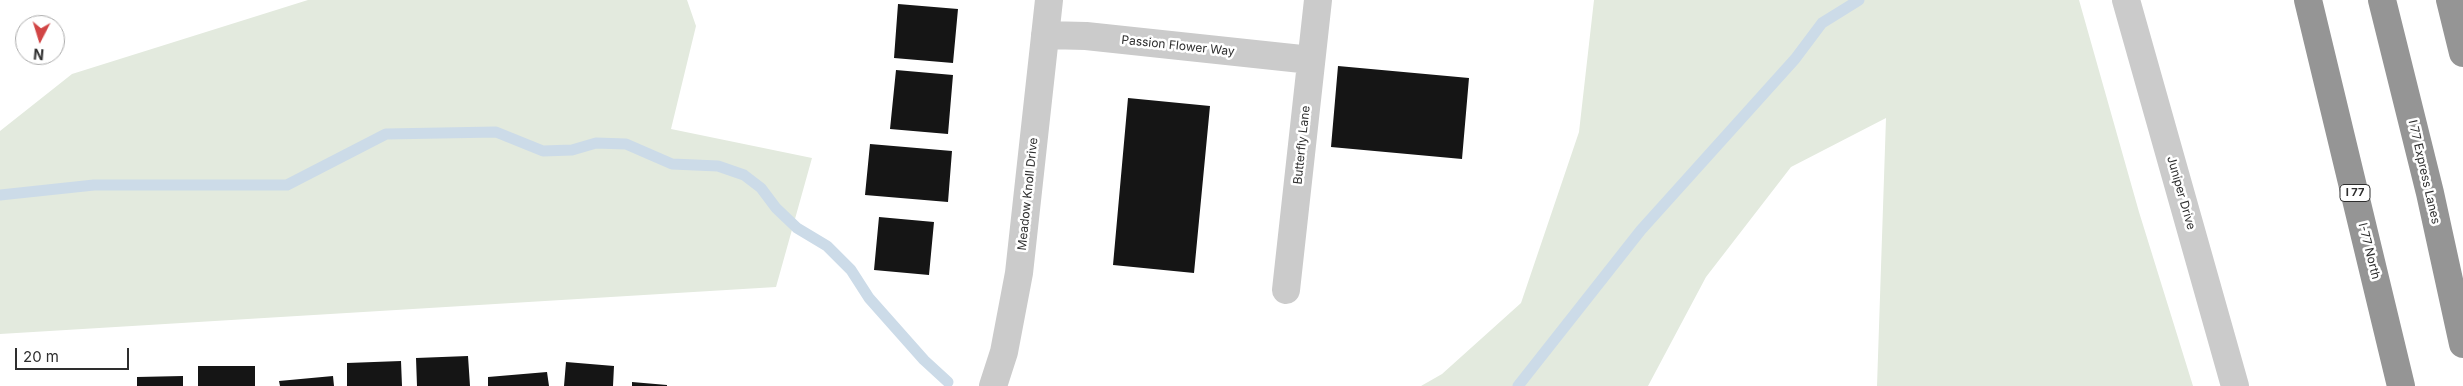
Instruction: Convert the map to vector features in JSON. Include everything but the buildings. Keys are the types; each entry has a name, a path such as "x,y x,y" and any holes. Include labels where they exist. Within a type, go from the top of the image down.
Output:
{"highway":[{"name":"I-77 North","path":"2308,0 2401,386"},
{"name":"I 77 Express Lanes","path":"2382,0 2430,193 2463,344"},
{"path":"2450,0 2463,52"}],"street":[{"name":"Meadow Knoll Drive","path":"994,386 1004,352 1019,273 1049,0"},
{"name":"Butterfly Lane","path":"1286,290 1318,0"},
{"name":"Juniper Drive","path":"2126,0 2235,386"},
{"name":"Passion Flower Way","path":"1045,35 1086,36 1311,60"}],"shaded area":[{"path":"308,0 687,0 696,26 671,129 812,158 776,287 0,334 0,131 72,74"},
{"path":"1594,0 2079,0 2139,212 2193,386 1877,386 1886,118 1791,167 1706,277 1648,386 1421,386 1442,374 1521,303 1579,132"}],"waterway":[{"path":"1518,386 1641,230 1795,59 1822,23 1859,0"},
{"path":"0,195 94,185 287,185 386,134 496,132 543,151 572,150 596,143 626,144 672,164 718,166 744,175 761,188 776,208 797,228 827,246 851,270 869,298 924,360 948,382"}]}
